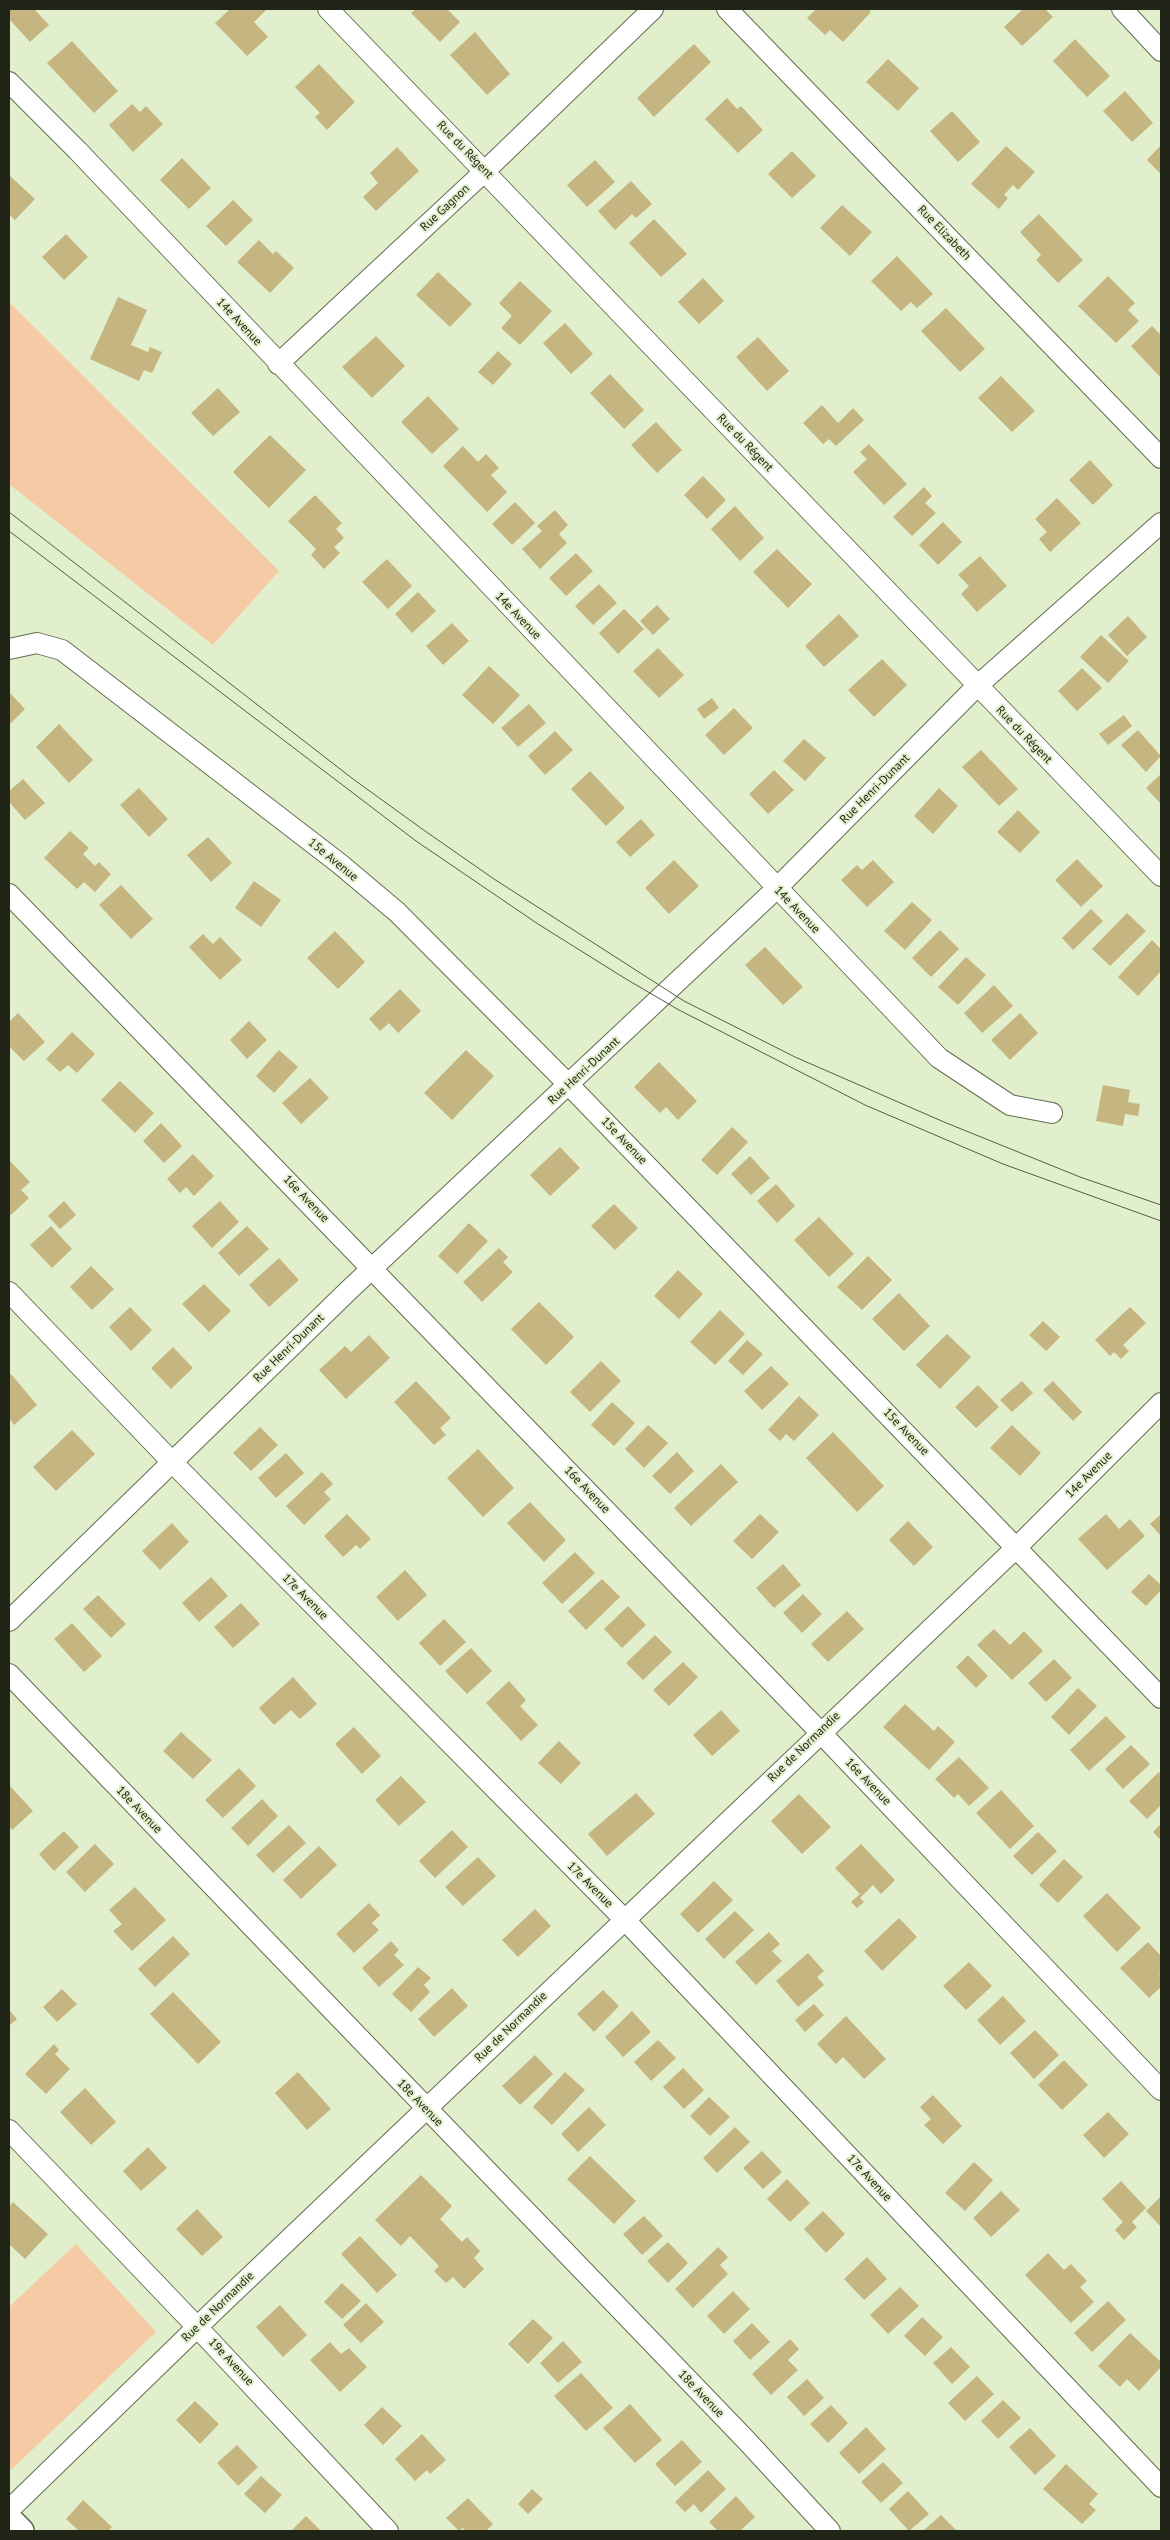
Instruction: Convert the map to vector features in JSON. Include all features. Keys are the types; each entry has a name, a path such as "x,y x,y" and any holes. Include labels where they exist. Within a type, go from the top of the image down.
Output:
{"street":[{"name":"Rue du Régent","path":"328,9 1161,876"},
{"name":"Rue Gagnon","path":"278,364 485,171 652,9"},
{"name":"Rue Elizabeth","path":"727,9 1161,458"},
{"path":"1122,9 1161,51"},
{"name":"14e Avenue","path":"9,82 78,151 278,364 939,1058 1010,1105 1052,1113"},
{"name":"Rue Henri-Dunant","path":"9,1621 372,1268 777,888 977,686 1161,523"},
{"name":"15e Avenue","path":"9,649 37,643 62,650 340,864 397,912 569,1085 1161,1698"},
{"name":"16e Avenue","path":"9,894 820,1732 1161,2090"},
{"name":"17e Avenue","path":"9,1292 172,1462 624,1919 1161,2487"},
{"name":"14e Avenue","path":"1017,1547 1161,1403"},
{"name":"Rue de Normandie","path":"9,2510 624,1919 1017,1547"},
{"name":"18e Avenue","path":"9,1674 426,2110 746,2440 830,2531"},
{"name":"19e Avenue","path":"9,2130 198,2327 388,2531"},
{"path":"9,2519 20,2531"}],"shaded area":[{"path":"9,302 279,571 213,645 9,484"},
{"path":"76,2244 156,2332 11,2470 9,2468 9,2307"}],"building":[{"path":"9,9 34,9 49,25 30,42 9,19"},
{"path":"230,9 266,10 254,22 268,37 247,56 215,23"},
{"path":"416,9 447,9 460,22 440,42 411,13"},
{"path":"816,9 868,9 871,12 843,42 830,30 825,35 807,18"},
{"path":"1023,9 1045,9 1053,17 1022,46 1004,27"},
{"path":"475,32 510,74 487,95 450,55"},
{"path":"1075,39 1110,76 1087,97 1053,61"},
{"path":"72,41 118,91 94,113 47,63"},
{"path":"694,44 711,62 654,117 637,98"},
{"path":"888,59 919,88 898,111 866,82"},
{"path":"319,64 355,102 327,130 315,117 320,113 295,87"},
{"path":"1125,91 1153,123 1132,142 1103,111"},
{"path":"727,98 737,109 741,106 763,130 738,153 705,119"},
{"path":"132,104 140,112 146,106 163,124 133,152 109,125"},
{"path":"952,111 980,142 958,162 930,131"},
{"path":"1161,145 1161,174 1147,160"},
{"path":"1006,146 1035,172 1018,190 1013,185 1004,195 1008,198 999,209 971,184"},
{"path":"397,147 419,171 376,211 363,197 378,183 370,173"},
{"path":"792,151 816,176 792,198 768,174"},
{"path":"182,158 211,188 189,209 160,180"},
{"path":"595,160 615,182 587,207 567,185"},
{"path":"9,175 35,199 15,220 9,214"},
{"path":"631,181 652,204 636,218 632,214 615,230 598,211"},
{"path":"233,200 253,220 226,246 206,226"},
{"path":"842,205 872,232 850,256 820,228"},
{"path":"1039,214 1083,260 1058,283 1036,260 1041,255 1020,232"},
{"path":"654,219 687,254 661,277 629,243"},
{"path":"66,234 88,257 64,280 42,257"},
{"path":"259,240 273,254 276,251 294,268 270,293 237,262"},
{"path":"897,256 933,294 917,308 911,302 901,311 871,281"},
{"path":"438,272 472,304 450,327 416,295"},
{"path":"1108,276 1135,303 1128,310 1139,321 1116,343 1078,306"},
{"path":"703,278 724,301 699,324 678,302"},
{"path":"520,281 552,311 520,345 501,328 512,316 499,303"},
{"path":"118,297 147,310 131,345 148,352 150,347 162,352 152,373 144,370 139,381 90,359"},
{"path":"946,308 985,349 960,372 921,331"},
{"path":"565,323 593,354 571,374 543,343"},
{"path":"1152,326 1161,335 1161,378 1131,346"},
{"path":"376,336 405,366 372,398 342,367"},
{"path":"758,337 789,371 767,391 736,357"},
{"path":"498,351 512,364 493,385 478,372"},
{"path":"610,374 644,410 624,429 590,393"},
{"path":"1001,376 1035,411 1012,432 978,398"},
{"path":"218,388 240,412 213,436 191,413"},
{"path":"428,396 459,429 432,454 401,422"},
{"path":"822,405 838,423 853,408 864,420 836,446 829,439 823,444 803,423"},
{"path":"656,422 682,450 657,473 631,445"},
{"path":"270,435 306,470 269,508 233,472"},
{"path":"869,444 907,484 884,505 853,472 867,459 860,452"},
{"path":"463,446 478,462 486,454 499,468 491,475 507,492 487,512 443,466"},
{"path":"1090,460 1113,485 1093,505 1069,480"},
{"path":"703,476 726,500 707,519 684,495"},
{"path":"924,487 932,496 925,503 936,513 912,536 893,517"},
{"path":"315,495 342,523 336,529 344,538 334,547 340,553 324,569 311,555 316,549 288,521"},
{"path":"1057,498 1081,523 1050,552 1039,539 1047,532 1035,519"},
{"path":"515,502 535,523 512,545 492,524"},
{"path":"735,506 764,538 740,561 711,529"},
{"path":"555,510 568,525 559,534 567,543 540,569 522,549 542,531 537,526"},
{"path":"943,522 962,542 938,565 919,545"},
{"path":"777,549 812,584 788,608 753,572"},
{"path":"576,553 593,571 566,596 549,578"},
{"path":"980,556 1007,586 977,612 961,594 969,586 958,575"},
{"path":"387,559 412,586 388,609 362,582"},
{"path":"599,584 617,603 593,625 575,606"},
{"path":"418,592 436,611 412,633 395,614"},
{"path":"657,605 670,619 653,635 640,621"},
{"path":"624,609 644,629 618,654 599,633"},
{"path":"839,614 859,636 824,667 805,646"},
{"path":"1128,616 1147,637 1127,656 1108,635"},
{"path":"452,623 469,641 443,665 426,646"},
{"path":"1101,635 1129,661 1108,683 1080,657"},
{"path":"658,648 684,675 659,698 633,671"},
{"path":"882,659 907,685 874,717 848,690"},
{"path":"489,666 520,695 493,724 462,695"},
{"path":"1082,668 1102,688 1077,711 1058,691"},
{"path":"9,692 25,709 9,725"},
{"path":"712,698 719,708 704,719 697,709"},
{"path":"529,704 546,723 518,747 501,728"},
{"path":"734,708 753,728 724,755 705,735"},
{"path":"1124,715 1132,726 1108,745 1099,734"},
{"path":"59,724 93,760 69,783 36,747"},
{"path":"1138,730 1161,756 1146,772 1121,745"},
{"path":"555,731 573,750 545,775 528,756"},
{"path":"804,739 826,758 805,781 783,761"},
{"path":"981,750 1018,789 999,806 962,767"},
{"path":"774,770 794,790 768,814 749,794"},
{"path":"590,771 625,808 606,826 571,789"},
{"path":"1161,774 1161,804 1146,788"},
{"path":"23,779 45,803 25,820 9,802 9,791"},
{"path":"139,788 168,819 149,837 120,805"},
{"path":"939,788 958,806 933,834 914,816"},
{"path":"1018,810 1040,832 1020,853 997,832"},
{"path":"641,819 655,835 630,857 616,842"},
{"path":"70,831 89,848 83,854 95,866 99,862 111,874 95,892 84,882 77,889 44,858"},
{"path":"208,837 232,863 211,882 187,855"},
{"path":"1077,859 1103,886 1081,907 1055,880"},
{"path":"674,860 699,886 669,914 645,888"},
{"path":"873,860 894,882 867,907 841,880 857,865 862,870"},
{"path":"254,881 281,900 261,927 235,908"},
{"path":"121,885 153,919 131,939 99,905"},
{"path":"912,902 932,920 905,950 884,931"},
{"path":"1091,909 1103,921 1073,950 1062,938"},
{"path":"1127,913 1146,931 1110,966 1092,949"},
{"path":"940,930 959,949 931,977 912,958"},
{"path":"335,931 365,962 338,989 307,958"},
{"path":"203,934 213,944 220,937 242,960 220,980 189,947"},
{"path":"1152,940 1161,949 1161,971 1138,996 1118,977"},
{"path":"765,947 803,987 783,1005 745,965"},
{"path":"966,957 986,975 958,1005 938,987"},
{"path":"994,985 1013,1006 982,1033 964,1013"},
{"path":"400,989 421,1011 398,1033 389,1023 380,1031 369,1019"},
{"path":"18,1013 45,1042 24,1061 9,1046 9,1022"},
{"path":"1020,1013 1038,1033 1010,1060 991,1040"},
{"path":"249,1021 267,1040 247,1059 230,1040"},
{"path":"72,1032 95,1054 77,1073 68,1065 60,1072 46,1059"},
{"path":"279,1050 298,1067 274,1093 256,1076"},
{"path":"466,1050 494,1076 452,1120 424,1093"},
{"path":"659,1062 697,1101 678,1120 666,1107 660,1113 634,1087"},
{"path":"310,1078 329,1098 301,1124 282,1103"},
{"path":"120,1081 154,1113 135,1133 101,1100"},
{"path":"1103,1085 1130,1090 1128,1102 1140,1104 1138,1116 1125,1114 1123,1126 1096,1121"},
{"path":"161,1123 182,1146 164,1163 143,1141"},
{"path":"732,1127 748,1142 717,1175 701,1160"},
{"path":"560,1147 580,1168 550,1196 530,1175"},
{"path":"193,1154 214,1176 194,1196 186,1187 180,1193 167,1179"},
{"path":"750,1156 770,1178 751,1195 731,1174"},
{"path":"9,1160 30,1182 21,1190 29,1198 11,1215 9,1213"},
{"path":"776,1184 795,1206 777,1223 757,1201"},
{"path":"64,1201 76,1215 60,1229 48,1216"},
{"path":"220,1201 239,1222 212,1248 192,1226"},
{"path":"614,1204 638,1228 615,1250 591,1226"},
{"path":"819,1217 854,1254 829,1277 794,1240"},
{"path":"469,1223 488,1241 457,1274 438,1256"},
{"path":"51,1226 72,1249 52,1268 30,1245"},
{"path":"247,1226 269,1249 239,1276 218,1253"},
{"path":"499,1248 508,1257 503,1262 513,1272 482,1302 463,1282"},
{"path":"868,1256 892,1280 862,1310 837,1287"},
{"path":"279,1258 299,1280 269,1307 249,1285"},
{"path":"91,1266 114,1289 92,1310 70,1287"},
{"path":"678,1270 703,1294 679,1319 654,1296"},
{"path":"204,1284 231,1311 209,1332 182,1304"},
{"path":"899,1293 930,1326 904,1351 872,1319"},
{"path":"539,1302 574,1337 546,1365 511,1329"},
{"path":"130,1307 152,1330 131,1351 109,1327"},
{"path":"1130,1307 1146,1323 1123,1345 1129,1351 1121,1359 1114,1352 1110,1356 1095,1340"},
{"path":"720,1310 745,1334 715,1365 690,1342"},
{"path":"1043,1321 1060,1337 1046,1351 1029,1335"},
{"path":"947,1334 971,1357 940,1389 916,1365"},
{"path":"369,1335 390,1358 346,1399 319,1370 345,1346 351,1352"},
{"path":"747,1340 763,1354 743,1375 728,1361"},
{"path":"173,1347 193,1368 171,1389 151,1368"},
{"path":"601,1361 621,1381 590,1412 570,1392"},
{"path":"771,1366 789,1384 762,1410 744,1391"},
{"path":"11,1374 37,1405 14,1425 9,1418 9,1376"},
{"path":"416,1381 451,1418 440,1428 446,1435 434,1445 394,1402"},
{"path":"1022,1381 1033,1393 1012,1412 1000,1400"},
{"path":"1053,1381 1082,1412 1073,1421 1043,1390"},
{"path":"978,1385 999,1407 976,1428 955,1407"},
{"path":"799,1396 819,1415 794,1441 786,1434 780,1441 768,1430"},
{"path":"612,1402 635,1423 614,1446 591,1425"},
{"path":"648,1425 668,1443 644,1468 625,1449"},
{"path":"1012,1425 1041,1453 1020,1476 990,1448"},
{"path":"260,1427 278,1445 251,1471 233,1453"},
{"path":"72,1430 95,1454 56,1491 33,1467"},
{"path":"833,1432 884,1486 857,1512 806,1458"},
{"path":"478,1449 514,1488 483,1517 447,1478"},
{"path":"677,1452 694,1471 670,1494 652,1476"},
{"path":"286,1453 304,1473 276,1498 258,1478"},
{"path":"721,1464 738,1482 691,1526 674,1508"},
{"path":"322,1472 333,1484 324,1492 331,1499 304,1525 286,1506"},
{"path":"530,1502 566,1540 544,1562 507,1523"},
{"path":"347,1514 371,1539 360,1549 356,1545 343,1557 324,1536"},
{"path":"760,1514 779,1532 752,1559 733,1541"},
{"path":"1106,1514 1119,1529 1130,1519 1145,1536 1107,1570 1078,1539"},
{"path":"1161,1514 1161,1536 1150,1524"},
{"path":"908,1521 933,1547 914,1566 889,1540"},
{"path":"172,1523 189,1542 160,1570 142,1551"},
{"path":"575,1552 595,1573 562,1604 542,1583"},
{"path":"783,1564 801,1585 774,1608 756,1588"},
{"path":"405,1570 427,1595 398,1621 376,1597"},
{"path":"1149,1574 1161,1585 1161,1590 1146,1606 1131,1592"},
{"path":"211,1577 228,1596 199,1622 182,1603"},
{"path":"602,1579 620,1597 586,1630 568,1611"},
{"path":"803,1594 822,1614 802,1633 783,1613"},
{"path":"98,1595 126,1624 111,1638 83,1609"},
{"path":"241,1603 260,1624 233,1648 214,1627"},
{"path":"628,1606 646,1625 622,1648 604,1629"},
{"path":"847,1611 864,1629 828,1662 811,1644"},
{"path":"444,1619 466,1642 440,1666 419,1643"},
{"path":"72,1623 102,1656 84,1672 54,1639"},
{"path":"994,1629 1010,1645 1024,1631 1043,1651 1012,1680 977,1645"},
{"path":"655,1635 672,1652 643,1680 626,1663"},
{"path":"471,1648 492,1671 467,1694 445,1671"},
{"path":"968,1655 988,1676 976,1688 956,1667"},
{"path":"1054,1659 1072,1678 1046,1702 1028,1683"},
{"path":"683,1662 698,1677 669,1706 653,1690"},
{"path":"293,1677 317,1704 300,1719 291,1710 274,1725 259,1708"},
{"path":"509,1681 526,1700 520,1706 538,1725 521,1741 486,1703"},
{"path":"1078,1688 1097,1706 1069,1735 1051,1717"},
{"path":"905,1704 934,1731 938,1726 955,1742 929,1770 883,1727"},
{"path":"721,1710 740,1731 712,1756 693,1735"},
{"path":"1106,1716 1126,1737 1089,1771 1070,1750"},
{"path":"354,1727 381,1756 362,1774 335,1744"},
{"path":"181,1732 212,1760 193,1779 163,1751"},
{"path":"559,1741 581,1763 561,1784 538,1763"},
{"path":"1131,1745 1150,1764 1123,1789 1105,1769"},
{"path":"959,1757 989,1788 969,1806 958,1794 954,1798 935,1779"},
{"path":"239,1768 256,1786 223,1818 205,1800"},
{"path":"1159,1772 1161,1775 1161,1805 1147,1819 1129,1801"},
{"path":"401,1776 426,1802 399,1826 375,1800"},
{"path":"9,1785 33,1811 12,1830 9,1826"},
{"path":"1001,1790 1034,1826 1010,1849 976,1813"},
{"path":"636,1793 655,1814 607,1856 588,1834"},
{"path":"799,1794 831,1827 802,1854 771,1821"},
{"path":"262,1799 278,1816 248,1846 231,1828"},
{"path":"1161,1824 1161,1840 1153,1832"},
{"path":"289,1825 306,1843 273,1873 256,1855"},
{"path":"452,1830 468,1847 435,1878 419,1861"},
{"path":"64,1831 79,1847 54,1871 39,1854"},
{"path":"1038,1832 1057,1851 1032,1875 1013,1856"},
{"path":"95,1844 114,1864 85,1892 66,1872"},
{"path":"861,1844 895,1880 881,1894 873,1885 860,1898 864,1902 857,1908 851,1902 860,1894 835,1868"},
{"path":"319,1846 337,1865 301,1899 283,1880"},
{"path":"478,1857 496,1876 463,1906 445,1887"},
{"path":"1064,1859 1083,1877 1058,1903 1039,1885"},
{"path":"714,1881 733,1900 698,1933 680,1914"},
{"path":"135,1887 166,1920 132,1951 113,1931 122,1924 109,1910"},
{"path":"1107,1893 1141,1928 1117,1952 1083,1916"},
{"path":"369,1903 380,1915 372,1923 379,1930 354,1953 336,1934"},
{"path":"535,1909 551,1926 518,1957 502,1940"},
{"path":"735,1911 754,1930 724,1959 705,1939"},
{"path":"899,1918 917,1937 882,1971 864,1951"},
{"path":"769,1932 780,1944 772,1951 782,1961 756,1985 735,1962"},
{"path":"173,1936 190,1954 155,1987 138,1969"},
{"path":"391,1941 399,1950 394,1955 404,1965 379,1987 362,1968"},
{"path":"1148,1942 1161,1956 1161,1972 1159,1974 1161,1976 1161,1987 1149,1998 1120,1968"},
{"path":"808,1953 824,1971 817,1977 824,1985 798,2007 776,1981"},
{"path":"969,1962 992,1986 966,2010 943,1986"},
{"path":"418,1967 431,1978 424,1985 430,1992 411,2012 392,1994"},
{"path":"452,1988 468,2006 434,2037 418,2019"},
{"path":"62,1989 77,2004 57,2022 43,2007"},
{"path":"603,1990 619,2006 594,2032 577,2014"},
{"path":"173,1992 221,2042 198,2064 150,2014"},
{"path":"1003,1996 1026,2021 1000,2045 977,2020"},
{"path":"814,2004 824,2015 805,2032 795,2020"},
{"path":"9,2010 17,2019 9,2026"},
{"path":"632,2011 651,2032 623,2057 605,2037"},
{"path":"846,2016 886,2059 864,2079 843,2057 836,2064 817,2044"},
{"path":"1035,2030 1059,2055 1034,2079 1010,2053"},
{"path":"658,2040 676,2058 651,2081 634,2062"},
{"path":"54,2044 59,2050 55,2054 70,2069 46,2094 25,2074"},
{"path":"535,2055 553,2074 520,2105 502,2086"},
{"path":"1064,2060 1088,2085 1062,2110 1038,2085"},
{"path":"683,2068 704,2090 684,2109 663,2087"},
{"path":"298,2072 331,2109 307,2130 275,2093"},
{"path":"565,2072 585,2090 552,2125 533,2107"},
{"path":"85,2088 116,2122 91,2145 60,2112"},
{"path":"933,2095 962,2126 943,2144 924,2125 931,2119 920,2107"},
{"path":"709,2097 730,2117 710,2136 690,2116"},
{"path":"589,2107 606,2125 578,2152 561,2134"},
{"path":"1108,2112 1129,2134 1104,2158 1083,2135"},
{"path":"735,2127 750,2142 717,2173 703,2158"},
{"path":"148,2147 167,2168 141,2191 123,2171"},
{"path":"762,2151 782,2172 763,2189 743,2168"},
{"path":"590,2156 636,2201 614,2224 567,2179"},
{"path":"974,2162 993,2180 965,2211 945,2193"},
{"path":"421,2175 452,2206 440,2219 462,2242 467,2237 480,2251 474,2258 484,2269 464,2289 453,2277 446,2283 434,2271 439,2266 410,2236 401,2246 375,2220"},
{"path":"787,2179 810,2203 790,2222 767,2199"},
{"path":"1121,2181 1146,2208 1132,2222 1137,2227 1124,2240 1115,2230 1123,2222 1102,2199"},
{"path":"1001,2191 1020,2210 991,2237 973,2218"},
{"path":"1161,2196 1161,2227 1146,2211"},
{"path":"13,2202 48,2234 25,2259 9,2244 9,2207"},
{"path":"197,2209 223,2237 202,2256 176,2229"},
{"path":"823,2211 845,2234 826,2253 804,2229"},
{"path":"644,2216 663,2236 642,2255 623,2234"},
{"path":"360,2236 397,2275 377,2293 341,2254"},
{"path":"668,2242 688,2263 668,2283 647,2261"},
{"path":"718,2247 728,2257 720,2265 728,2274 693,2308 675,2289"},
{"path":"1048,2253 1064,2270 1071,2264 1087,2281 1080,2287 1094,2302 1071,2323 1025,2275"},
{"path":"867,2257 887,2279 864,2300 844,2279"},
{"path":"342,2283 361,2301 342,2319 324,2302"},
{"path":"900,2287 919,2306 888,2334 870,2315"},
{"path":"733,2291 750,2309 724,2334 707,2316"},
{"path":"1108,2301 1126,2320 1092,2352 1074,2333"},
{"path":"366,2303 384,2322 361,2343 343,2325"},
{"path":"280,2305 307,2335 283,2357 256,2327"},
{"path":"922,2317 943,2337 925,2356 904,2336"},
{"path":"533,2319 553,2338 528,2364 508,2344"},
{"path":"752,2323 770,2342 750,2360 733,2341"},
{"path":"1130,2333 1161,2362 1161,2367 1139,2391 1127,2379 1120,2387 1098,2366"},
{"path":"790,2339 799,2349 788,2360 798,2370 771,2395 752,2374"},
{"path":"563,2341 582,2362 558,2383 540,2363"},
{"path":"330,2342 341,2354 349,2348 367,2367 340,2392 310,2360"},
{"path":"951,2347 970,2367 952,2384 933,2363"},
{"path":"581,2373 613,2408 586,2431 554,2396"},
{"path":"977,2376 994,2394 965,2421 948,2403"},
{"path":"807,2379 824,2398 804,2416 787,2397"},
{"path":"1003,2400 1021,2418 998,2439 981,2421"},
{"path":"195,2401 219,2424 200,2444 176,2420"},
{"path":"630,2404 662,2440 635,2463 603,2428"},
{"path":"831,2405 848,2423 828,2443 810,2424"},
{"path":"382,2407 402,2426 383,2445 364,2425"},
{"path":"866,2427 886,2449 859,2474 839,2453"},
{"path":"1030,2428 1056,2456 1035,2475 1009,2447"},
{"path":"422,2434 446,2460 430,2474 427,2470 415,2481 395,2459"},
{"path":"682,2440 702,2462 675,2486 655,2464"},
{"path":"237,2445 258,2467 238,2486 217,2463"},
{"path":"883,2462 903,2483 881,2503 861,2482"},
{"path":"1066,2464 1098,2494 1089,2504 1096,2510 1082,2524 1043,2489"},
{"path":"708,2470 726,2489 701,2513 694,2504 685,2512 675,2502"},
{"path":"261,2476 282,2495 265,2513 244,2494"},
{"path":"532,2489 543,2499 528,2514 518,2504"},
{"path":"908,2491 929,2514 909,2531 889,2509"},
{"path":"736,2496 755,2517 740,2531 718,2531 709,2522"},
{"path":"468,2498 493,2524 486,2531 466,2531 463,2528 459,2531 446,2518"},
{"path":"83,2500 112,2527 108,2531 79,2531 66,2519"},
{"path":"941,2515 957,2531 923,2531"},
{"path":"306,2516 321,2531 291,2531"}],"tram line":[{"path":"9,512 353,779 494,879 684,1001 795,1057 944,1122 1080,1177 1161,1205"},
{"path":"9,531 416,841 538,924 626,979 679,1010 865,1105 1003,1164 1161,1221"}]}
